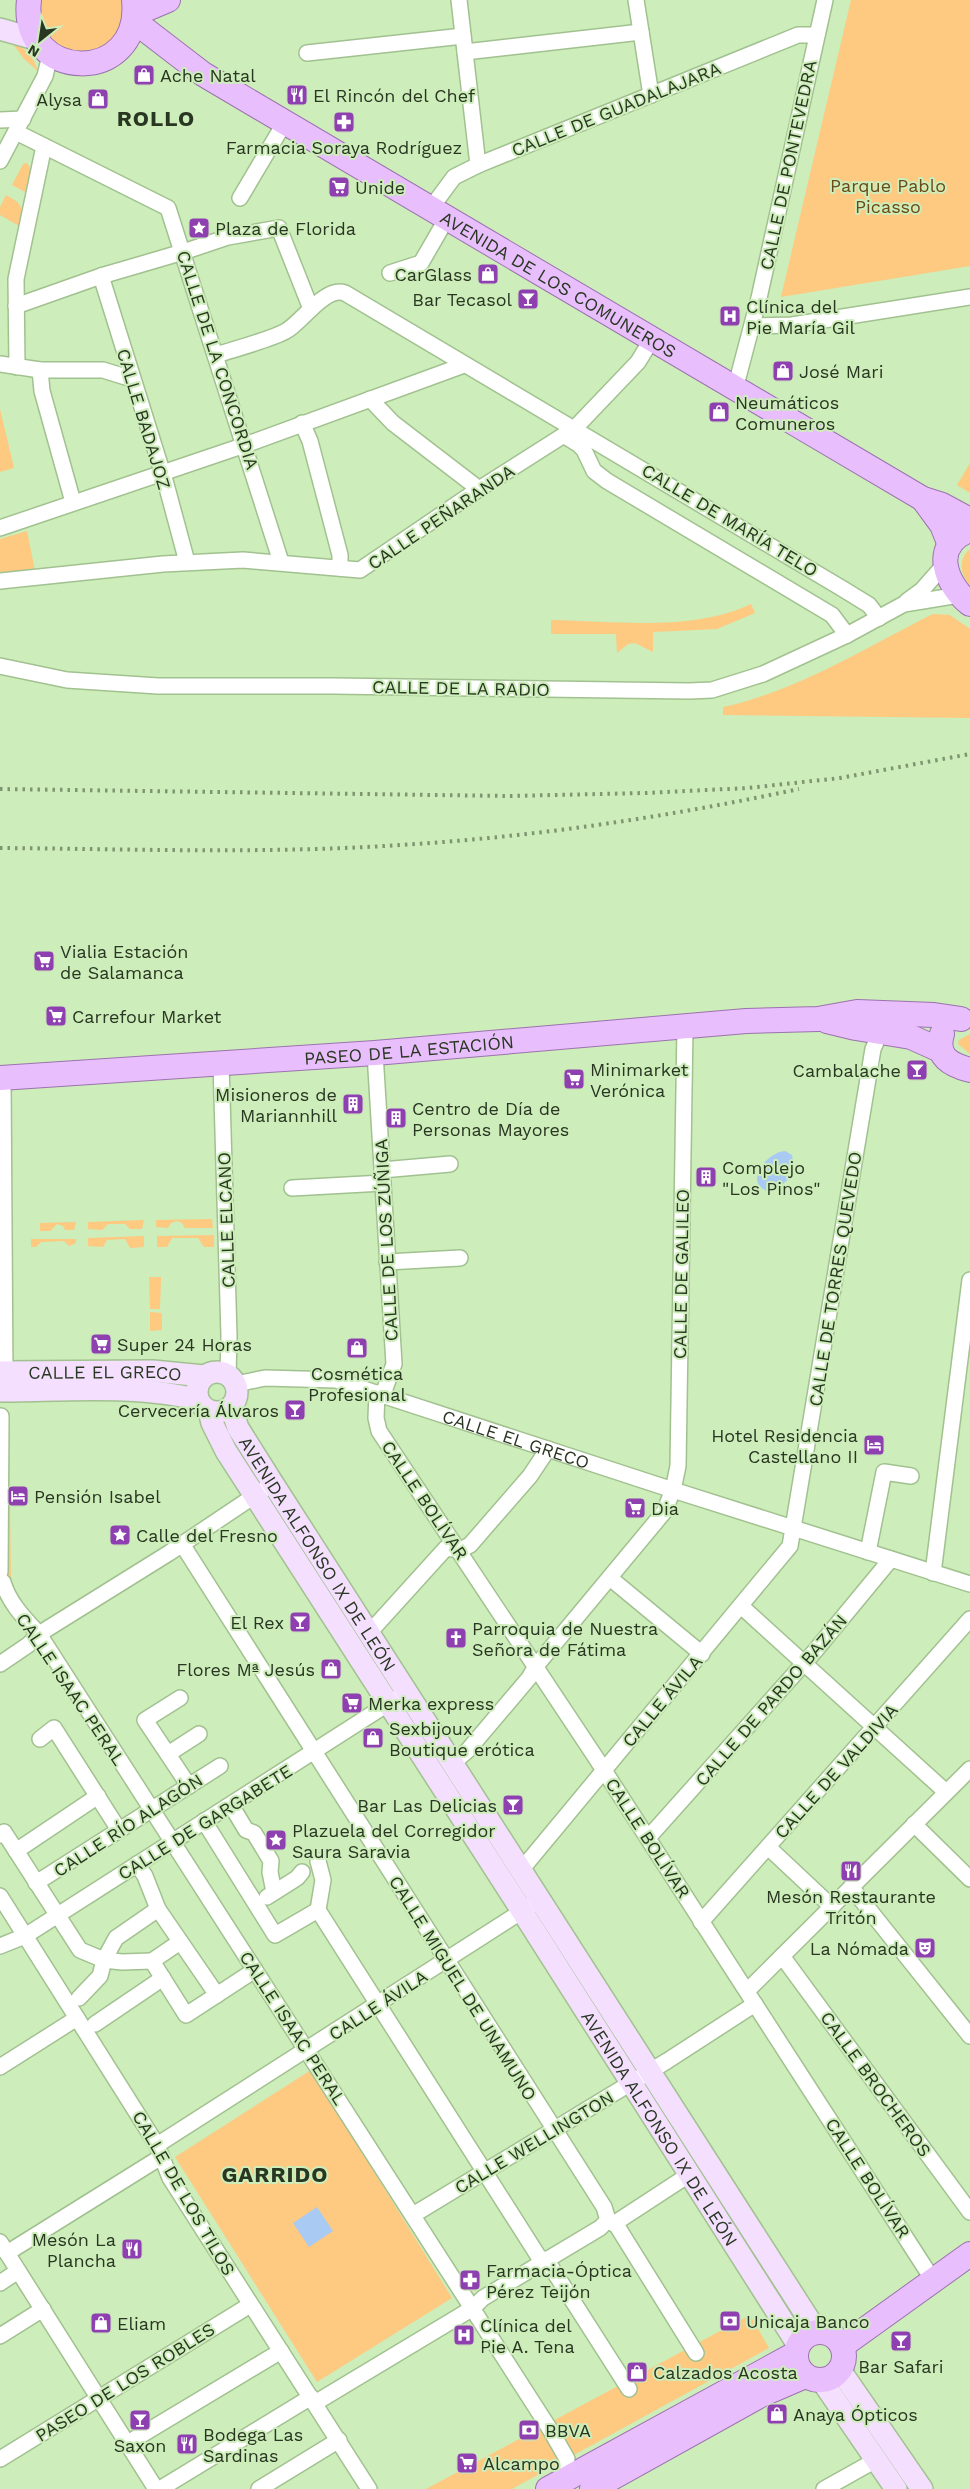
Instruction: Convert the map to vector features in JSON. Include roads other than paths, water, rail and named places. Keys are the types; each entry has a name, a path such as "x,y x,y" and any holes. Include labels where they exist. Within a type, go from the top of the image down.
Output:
{"main road":[{"path":"0,29 43,47 64,62 79,65 102,60 121,47 130,35 134,12 164,1"},
{"path":"0,23 28,5 29,25 43,47"},
{"name":"AVENIDA DE LOS COMUNEROS","path":"134,12 156,39 194,68 923,499 942,505 970,520"},
{"name":"AVENIDA DE LOS COMUNEROS","path":"121,47 141,49 194,68"},
{"name":"AVENIDA DE LOS COMUNEROS","path":"923,499 942,526 948,555 950,581 965,600"},
{"path":"948,555 958,537 970,530"},
{"name":"PASEO DE LA ESTACIÓN","path":"2,1078 375,1053 746,1021 818,1019 870,1012 965,1018"},
{"path":"940,1050 942,1035 948,1026 965,1018"},
{"name":"PASEO DE LA ESTACIÓN","path":"818,1019 856,1028 911,1037 940,1050 946,1060 966,1072"},
{"name":"CALLE EL GRECO","path":"1,1381 153,1371 204,1376"},
{"path":"216,1372 232,1380 237,1397 231,1407 224,1412 203,1405 197,1389 204,1376 216,1372"},
{"name":"CALLE EL GRECO","path":"1,1381 173,1393 203,1405"},
{"name":"AVENIDA ALFONSO IX DE LEÓN","path":"203,1405 226,1451 388,1704 650,2071 817,2332"},
{"name":"AVENIDA ALFONSO IX DE LEÓN","path":"231,1407 238,1428 272,1482 522,1869 531,1906 631,2082 690,2174 796,2350"},
{"path":"842,2346 970,2254"},
{"path":"817,2332 832,2335 842,2346 844,2354 822,2376 761,2395 574,2484 796,2350 809,2334 817,2332"},
{"path":"796,2350 797,2366 822,2376 922,2489"},
{"path":"822,2376 896,2489"}],"street":[{"path":"458,0 478,165"},
{"path":"636,0 651,95"},
{"name":"CALLE DE PONTEVEDRA","path":"735,388 752,326 825,0"},
{"path":"156,39 155,17 164,1"},
{"path":"465,52 641,32"},
{"name":"CALLE DE GUADALAJARA","path":"390,272 421,262 454,177 478,165 798,35 817,35"},
{"path":"308,53 463,36"},
{"path":"0,160 45,76 43,47"},
{"path":"0,120 19,125"},
{"path":"240,198 285,122"},
{"name":"CALLE DE LA CONCORDIA","path":"19,125 44,146 162,203 168,208 172,215 281,562"},
{"path":"17,367 16,279 44,146"},
{"path":"16,306 101,276 183,252 228,236 279,228 311,309"},
{"name":"CALLE BADAJOZ","path":"101,276 162,472 187,562"},
{"path":"216,355 286,331 329,294 339,291 464,364 570,432 584,450 594,472 832,615 847,635"},
{"path":"752,326 792,325 970,297"},
{"name":"CALLE PEÑARANDA","path":"0,581 72,572 187,562 243,560 360,570 479,489 570,432 638,362 652,339"},
{"path":"0,364 40,370 103,370 132,379"},
{"path":"0,528 245,445 464,364"},
{"path":"40,370 42,392 73,502"},
{"path":"370,399 393,423 479,489"},
{"path":"302,423 310,441 340,556 340,568"},
{"name":"CALLE DE MARÍA TELO","path":"570,432 861,600 869,605 879,618"},
{"name":"CALLE DE LA RADIO","path":"0,666 67,680 158,686 333,686 689,691 719,688 763,674 847,635 904,604 922,590 948,555"},
{"name":"CALLE DE LA RADIO","path":"904,604 965,600"},
{"name":"CALLE DE GALILEO","path":"453,1763 468,1750 529,1678 536,1666 664,1512 673,1490 678,1466 685,1027"},
{"name":"CALLE DE TORRES QUEVEDO","path":"794,1528 872,1057 881,1031"},
{"name":"CALLE DE LOS ZÚÑIGA","path":"375,1053 394,1364 380,1394"},
{"name":"CALLE ELCANO","path":"221,1064 232,1380"},
{"path":"1,1381 2,1078"},
{"path":"292,1188 382,1176 450,1164"},
{"path":"387,1262 460,1258"},
{"path":"934,1573 970,1280"},
{"name":"CALLE EL GRECO","path":"232,1380 265,1378 336,1380 970,1584"},
{"name":"CALLE BOLÍVAR","path":"380,1394 376,1418 379,1432 460,1550 536,1666 933,2280"},
{"path":"1,1416 2,1577"},
{"path":"369,1633 446,1548 460,1550 470,1545 530,1476 548,1448"},
{"path":"868,1552 884,1472 911,1476"},
{"path":"0,1664 28,1646 39,1634 182,1544 255,1496 272,1482"},
{"name":"CALLE ÁVILA","path":"522,1869 790,1546 794,1528"},
{"name":"CALLE MIGUEL DE UNAMUNO","path":"182,1544 696,2352"},
{"name":"CALLE DE PARDO BAZÁN","path":"648,1838 804,1663 892,1559"},
{"name":"CALLE ISAAC PERAL","path":"2,1577 6,1591 22,1616 39,1634 473,2308 566,2456 574,2484"},
{"path":"610,1578 702,1654"},
{"path":"742,1606 946,1792"},
{"name":"CALLE DE VALDIVIA","path":"701,1922 970,1619"},
{"name":"CALLE DE GARGABETE","path":"0,1946 25,1936 407,1692"},
{"path":"180,1698 146,1720 189,1786"},
{"path":"40,1739 54,1728 119,1830"},
{"path":"168,1754 199,1734"},
{"name":"CALLE RÍO ALAGÓN","path":"36,1883 220,1766"},
{"name":"CALLE WELLINGTON","path":"414,2215 650,2071 751,1997 782,1956 970,1769"},
{"path":"16,1851 98,1796"},
{"path":"231,1805 246,1830 254,1833 271,1861 270,1872 274,1892"},
{"path":"204,1822 275,1935 318,1910"},
{"path":"914,1824 970,1879"},
{"path":"2,1834 16,1851 80,1950 104,1960 152,1961 180,1942"},
{"path":"768,1847 832,1907"},
{"path":"318,1861 323,1880 318,1910 485,2171 629,2389"},
{"path":"137,1864 145,1876 158,1909 217,1994"},
{"path":"255,1904 297,1878 302,1872"},
{"path":"851,1887 970,2036"},
{"name":"CALLE DE LOS TILOS","path":"0,1896 159,2151 170,2178 369,2489"},
{"name":"CALLE ÁVILA","path":"4,2248 159,2151 307,2050 531,1906"},
{"path":"79,1998 100,1976 104,1960 116,1938 158,1909"},
{"name":"CALLE BROCHEROS","path":"782,1956 970,2212"},
{"path":"152,1961 186,2015 255,1970"},
{"path":"95,2024 163,1978"},
{"path":"0,2067 77,2018"},
{"path":"4,2248 158,2489 473,2308 483,2298 690,2174"},
{"path":"0,2283 18,2271"},
{"name":"PASEO DE LOS ROBLES","path":"0,2459 250,2305"},
{"path":"0,2336 43,2309"},
{"path":"128,2443 281,2351"},
{"path":"259,2489 339,2440"},
{"path":"824,2489 876,2460"}],"water":[{"path":"785,1151 792,1155 793,1168 789,1177 782,1185 771,1192 762,1189 757,1177 759,1170 770,1157"},
{"path":"317,2207 333,2231 309,2247 293,2223"}],"railway":[{"path":"0,789 508,796 645,793 748,788 840,778 970,754"},
{"path":"0,848 250,850 400,845 500,837 650,817 799,789"}],"place":[{"name":"Ache Natal","path":"144,75"},
{"name":"El Rincón del Chef","path":"297,95"},
{"name":"Alysa","path":"98,99"},
{"name":"Farmacia Soraya Rodríguez","path":"344,122"},
{"name":"Unide","path":"339,187"},
{"name":"Plaza de Florida","path":"199,228"},
{"name":"CarGlass","path":"488,274"},
{"name":"Bar Tecasol","path":"528,299"},
{"name":"Clínica del Pie María Gil","path":"730,316"},
{"name":"José Mari","path":"783,371"},
{"name":"Neumáticos Comuneros","path":"719,412"},
{"name":"Vialia Estación de Salamanca","path":"44,961"},
{"name":"Carrefour Market","path":"56,1016"},
{"name":"Cambalache","path":"917,1070"},
{"name":"Minimarket Verónica","path":"574,1079"},
{"name":"Misioneros de Mariannhill","path":"353,1104"},
{"name":"Centro de Día de Personas Mayores","path":"396,1118"},
{"name":"Complejo \"Los Pinos\"","path":"706,1177"},
{"name":"Super 24 Horas","path":"101,1344"},
{"name":"Cosmética Profesional","path":"357,1348"},
{"name":"Cervecería Álvaros","path":"295,1410"},
{"name":"Hotel Residencia Castellano II","path":"874,1445"},
{"name":"Pensión Isabel","path":"18,1496"},
{"name":"Dia","path":"635,1508"},
{"name":"Calle del Fresno","path":"120,1535"},
{"name":"El Rex","path":"300,1622"},
{"name":"Parroquia de Nuestra Señora de Fátima","path":"456,1638"},
{"name":"Flores Mª Jesús","path":"331,1669"},
{"name":"Merka express","path":"352,1703"},
{"name":"Sexbijoux Boutique erótica","path":"373,1738"},
{"name":"Bar Las Delicias","path":"513,1805"},
{"name":"Plazuela del Corregidor Saura Saravia","path":"276,1840"},
{"name":"Mesón Restaurante Tritón","path":"851,1871"},
{"name":"La Nómada","path":"925,1948"},
{"name":"Mesón La Plancha","path":"132,2249"},
{"name":"Farmacia-Óptica Pérez Teijón","path":"470,2280"},
{"name":"Unicaja Banco","path":"730,2321"},
{"name":"Eliam","path":"101,2323"},
{"name":"Clínica del Pie A. Tena","path":"464,2335"},
{"name":"Bar Safari","path":"901,2341"},
{"name":"Calzados Acosta","path":"637,2372"},
{"name":"Anaya Ópticos","path":"777,2414"},
{"name":"Saxon","path":"140,2420"},
{"name":"BBVA","path":"529,2430"},
{"name":"Bodega Las Sardinas","path":"187,2444"},
{"name":"Alcampo","path":"467,2463"}],"district":[{"name":"ROLLO","path":"156,118"},
{"name":"GARRIDO","path":"275,2174"}],"park label":[{"name":"Parque Pablo Picasso","path":"888,195"}]}
